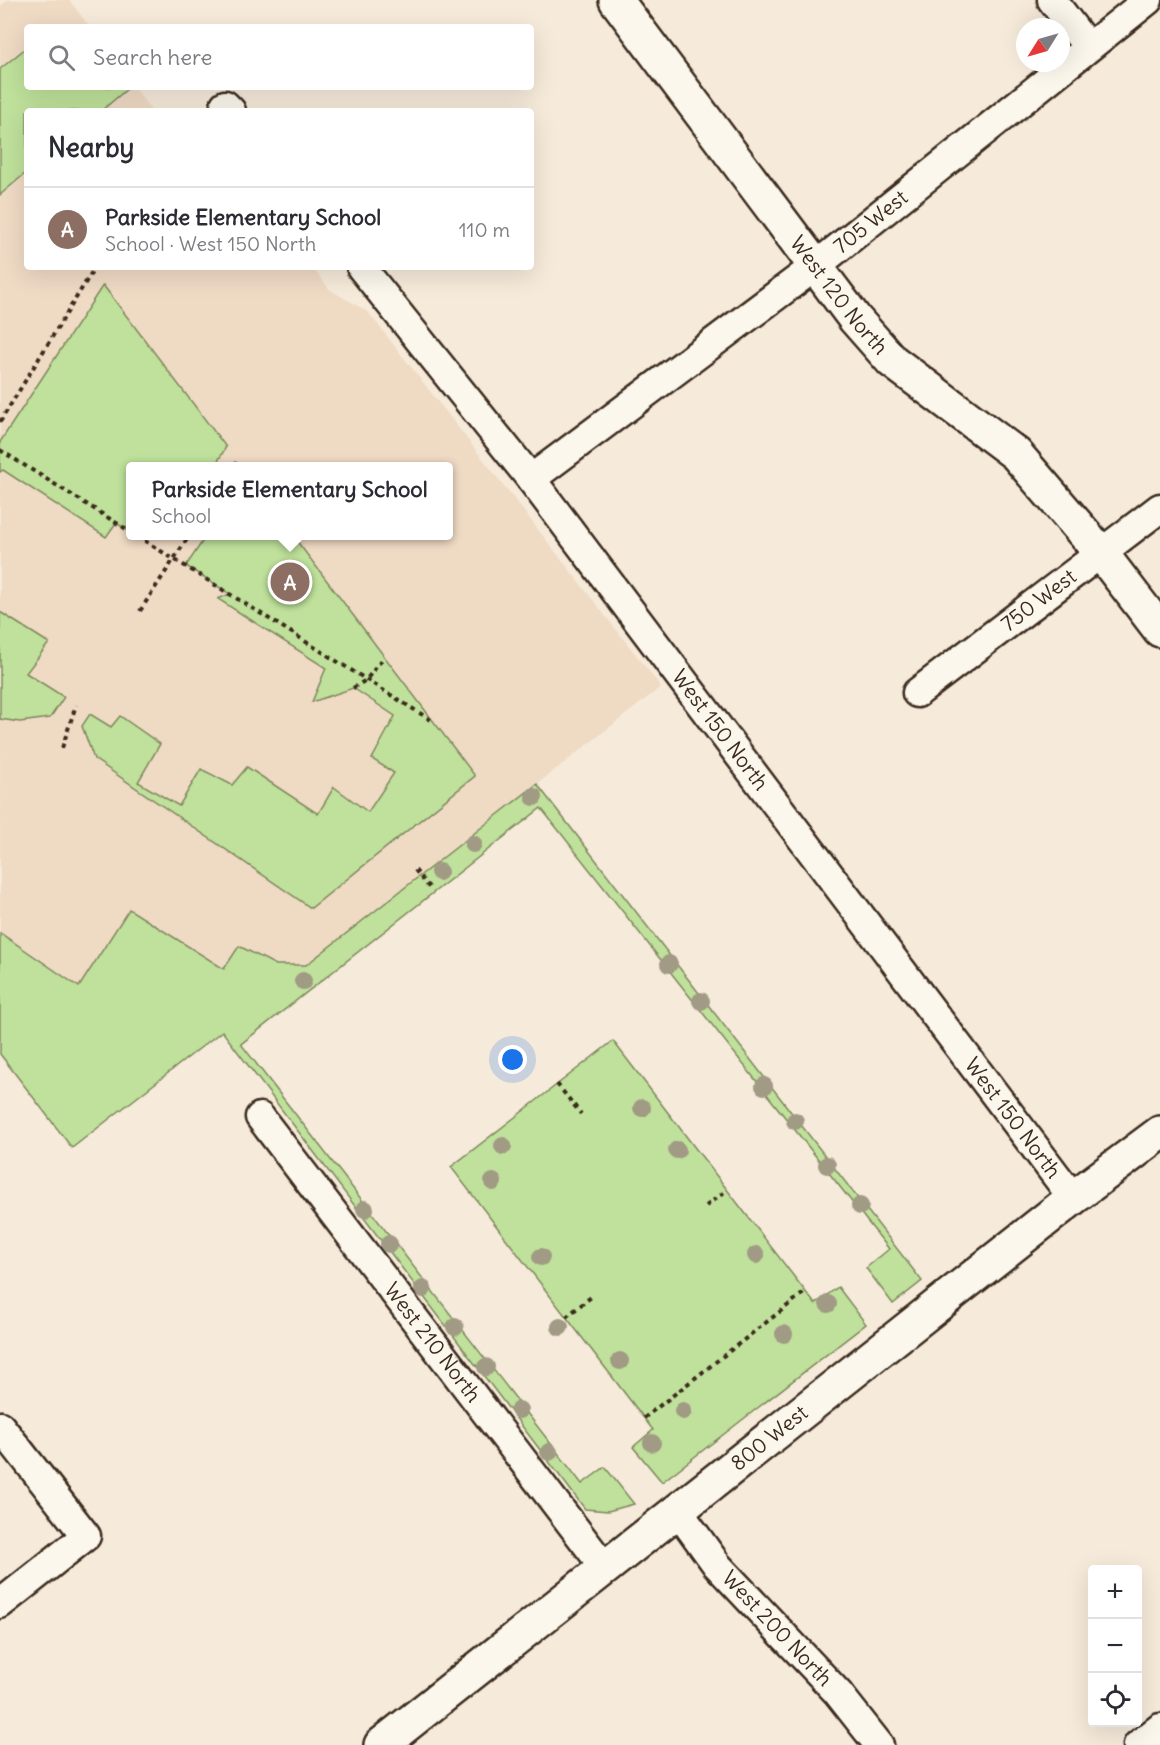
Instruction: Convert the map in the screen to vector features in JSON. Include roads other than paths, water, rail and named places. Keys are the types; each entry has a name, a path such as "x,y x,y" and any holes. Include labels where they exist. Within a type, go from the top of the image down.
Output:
{"street":[{"name":"West 120 North","path":"616,0 817,265 855,319 892,361 1016,454 1101,552 1160,630"},
{"path":"1052,0 1088,47"},
{"name":"705 West","path":"531,479 817,265 1148,0"},
{"name":"West 150 North","path":"364,270 531,479 1073,1198"},
{"name":"750 West","path":"917,693 1160,508"},
{"name":"West 210 North","path":"260,1117 605,1568"},
{"name":"800 West","path":"381,1745 1073,1198 1160,1132"},
{"path":"0,1426 86,1536 0,1604"},
{"name":"West 200 North","path":"678,1511 717,1565 838,1693 879,1745"},
{"path":"1138,1745 1160,1728"}],"place":[{"name":"Parkside Elementary School","path":"290,582"}]}
